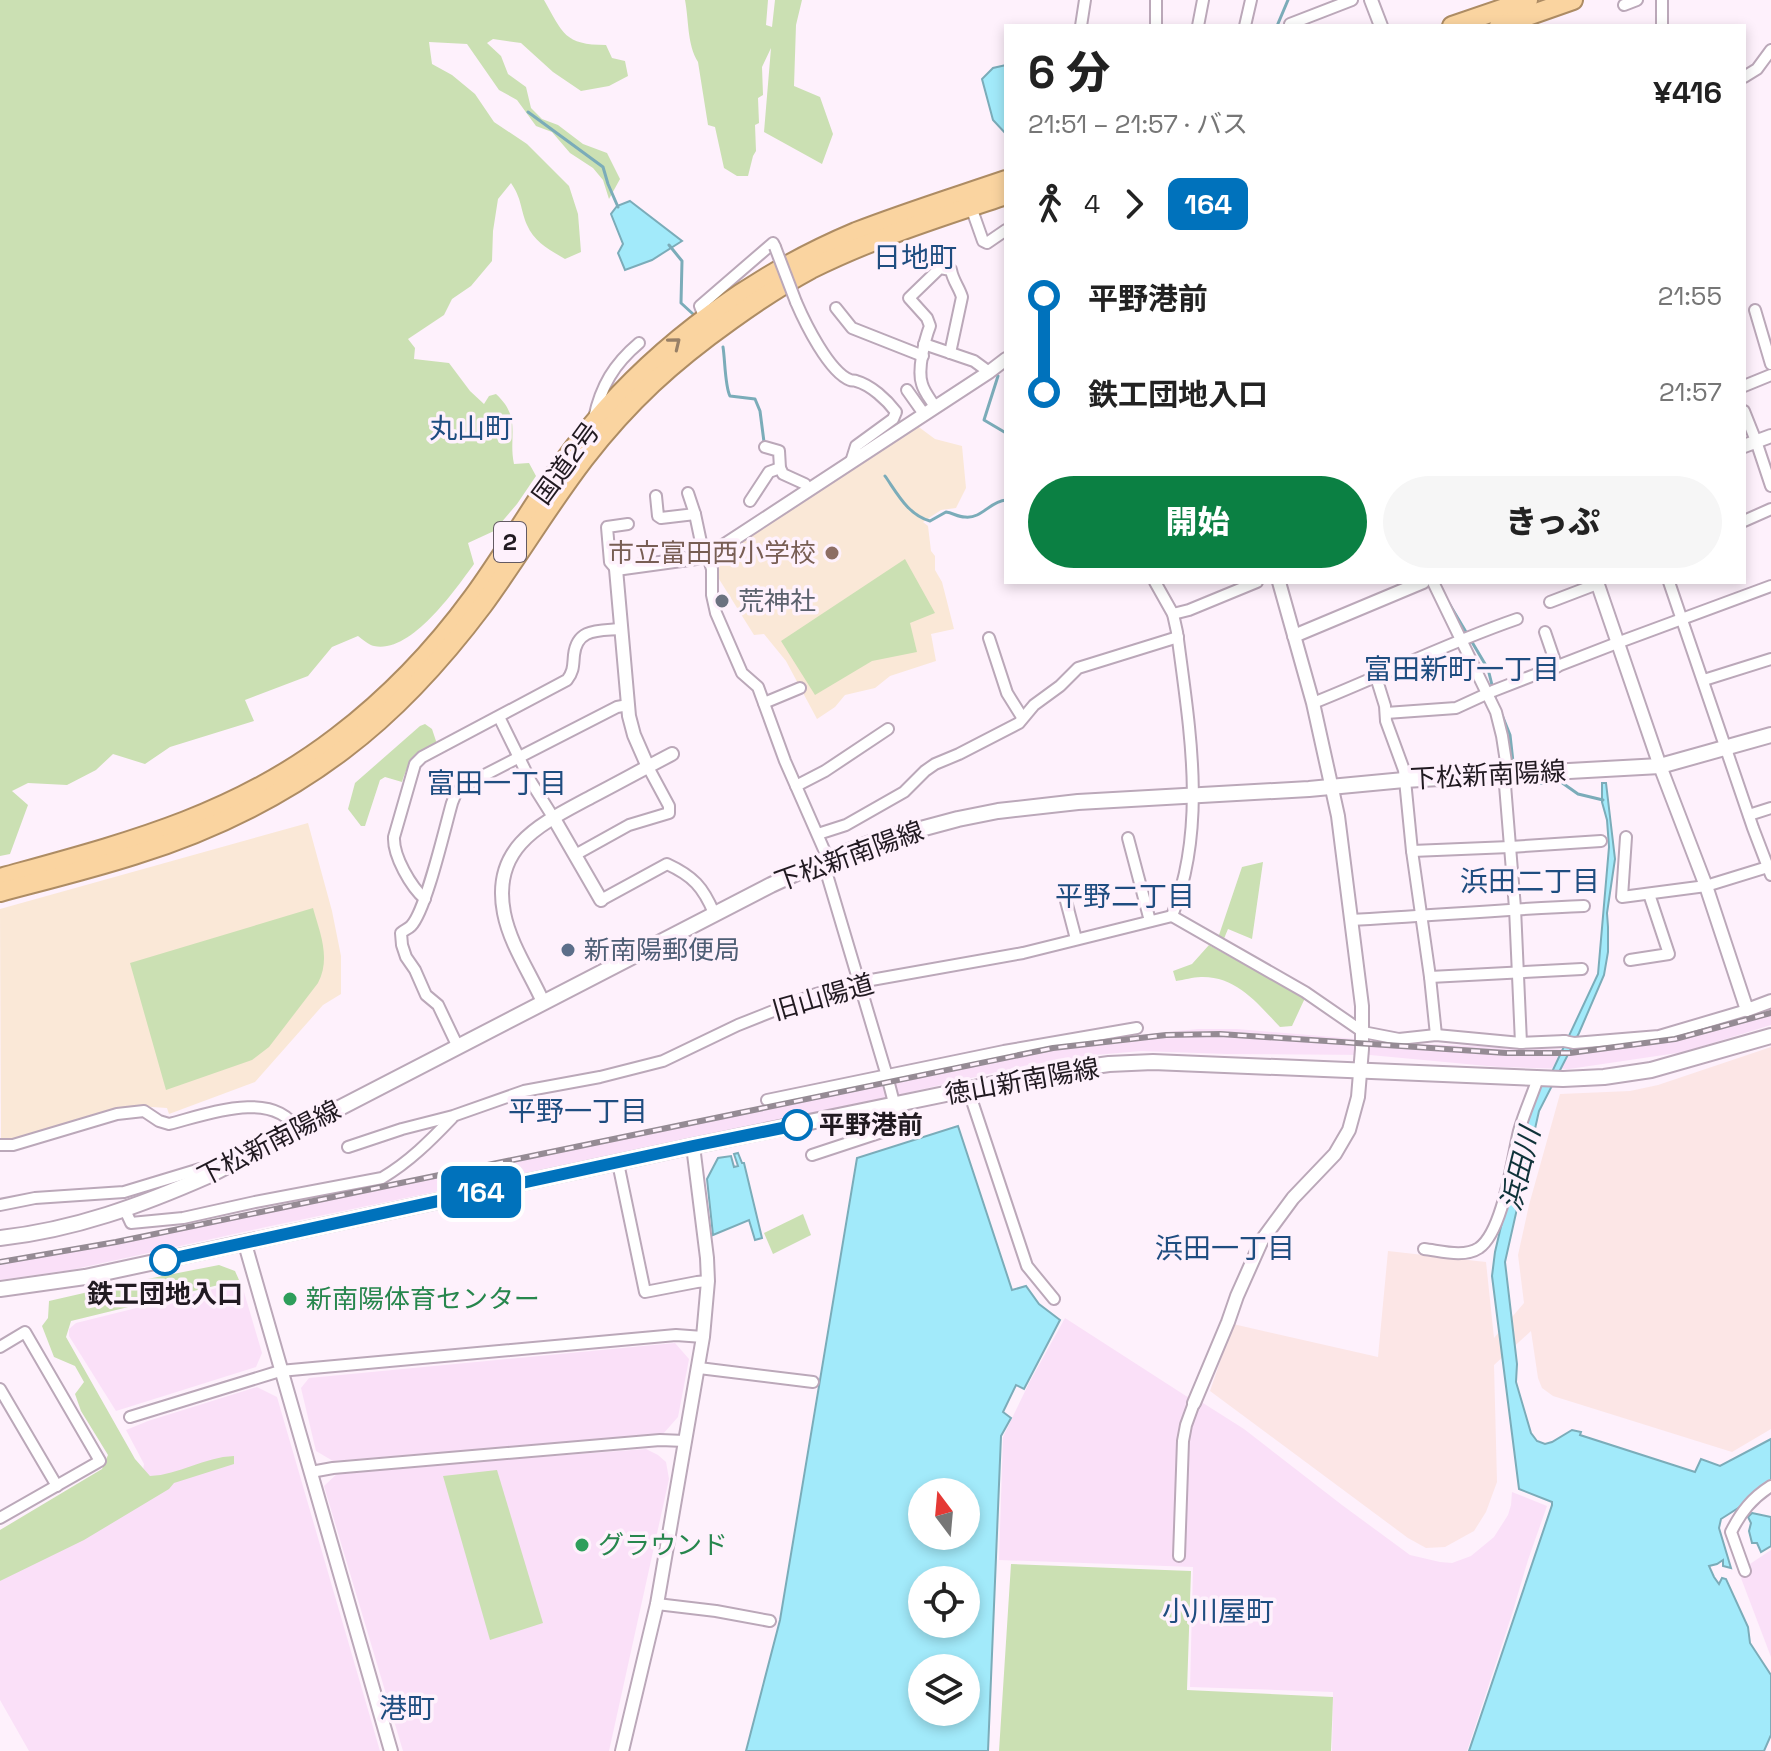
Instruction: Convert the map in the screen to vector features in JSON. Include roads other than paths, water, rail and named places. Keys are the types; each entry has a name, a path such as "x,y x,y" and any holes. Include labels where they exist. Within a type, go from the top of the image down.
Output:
{"highway":[{"path":"1458,24 1528,0"},
{"path":"1505,24 1573,0"},
{"name":"国道2号","path":"0,878 131,842 192,820 249,794 293,768 337,737 388,694 443,634 473,598 593,424 661,354 747,289 794,262 855,233 1004,181"},
{"name":"国道2号","path":"0,892 135,855 198,832 255,805 344,750 398,702 445,653 583,461 635,399 667,368 762,298 809,270 861,246 1004,196"}],"main road":[{"name":"下松新南陽線","path":"0,1238 71,1226 125,1210 210,1175 714,913 825,860 890,837 998,811 1078,802 1660,766 1771,735"},
{"name":"徳山新南陽線","path":"0,1289 85,1277 245,1244 693,1146 1052,1072 1109,1064 1180,1063 1546,1078 1604,1077 1651,1070 1771,1036"}],"street":[{"path":"1081,24 1085,0"},
{"path":"1156,0 1156,24"},
{"path":"1198,24 1203,0"},
{"path":"1245,24 1251,0"},
{"path":"1290,24 1352,0"},
{"path":"1624,5 1637,0"},
{"path":"1662,0 1662,24"},
{"path":"1374,1 1380,24"},
{"path":"1746,76 1757,69 1771,50"},
{"path":"971,207 983,241 987,243 1004,231"},
{"path":"705,319 700,306 773,243 805,324 825,355 849,380 858,381 888,401 896,412 893,419 856,446 851,462"},
{"path":"930,411 921,379 924,344 930,326 909,298 940,268 951,270 962,297 950,353"},
{"path":"836,308 852,328 923,356"},
{"path":"1755,310 1771,364"},
{"path":"593,424 609,375 639,343"},
{"path":"924,344 974,361 989,372"},
{"path":"616,569 707,554 1004,361"},
{"path":"1746,385 1771,375"},
{"path":"907,390 930,411"},
{"path":"1746,422 1750,443 1771,486"},
{"path":"1750,443 1771,436"},
{"path":"765,447 779,451 783,474 805,484 808,489"},
{"path":"750,501 769,472 780,468"},
{"path":"688,493 702,547 712,569 716,613 742,673 758,687 825,852 825,868 900,1126 812,1155"},
{"path":"656,496 658,516 661,518 695,514"},
{"path":"1746,520 1771,509"},
{"path":"575,855 629,825 669,813 669,806 634,735 628,705 616,569 610,562 607,527 628,524"},
{"path":"1156,584 1173,614 1191,744 1193,820 1187,869 1172,916 1305,992 1363,1032 1399,1039 1436,1035 1521,1043 1659,1036 1771,1001"},
{"path":"1173,614 1252,584"},
{"path":"1179,1556 1183,1441 1194,1403 1262,1240 1293,1198 1335,1154 1349,1130 1358,1097 1362,1006 1338,816 1313,703 1280,584"},
{"path":"1294,636 1418,584"},
{"path":"1434,584 1490,693 1502,736 1521,1043"},
{"path":"1550,602 1595,584"},
{"path":"1597,584 1660,766 1706,886 1747,1010"},
{"path":"1626,837 1622,897 1706,886 1770,870 1670,584"},
{"path":"1386,713 1456,708 1617,643 1771,586"},
{"path":"1313,703 1461,638 1517,619"},
{"path":"425,899 417,892 394,846 415,764 422,757 567,680 573,672 579,638 597,631 620,629"},
{"path":"1545,632 1557,667"},
{"path":"818,834 846,825 904,792 935,764 1019,723 1034,705 1078,668 1178,637"},
{"path":"989,638 1007,693 1022,717"},
{"path":"1704,680 1771,659"},
{"path":"1376,677 1386,721 1404,770 1436,1035"},
{"path":"764,703 800,688"},
{"path":"458,1047 438,1005 426,995 402,945 401,933 410,927 425,899 456,793 465,785 519,757 617,707 628,705"},
{"path":"499,717 531,782 601,900 667,864 682,870 697,883 714,913"},
{"path":"796,786 825,771 888,729"},
{"path":"543,1002 505,916 501,897 502,877 508,862 529,834 553,817 672,754"},
{"path":"1749,815 1771,808"},
{"path":"1128,838 1150,921"},
{"path":"1412,851 1601,841"},
{"path":"1630,960 1669,954 1649,894"},
{"path":"1066,901 1076,939"},
{"path":"1351,920 1584,906"},
{"name":"旧山陽道","path":"125,1210 131,1223 183,1218 382,1178 422,1148 453,1116 524,1091 663,1061 816,994 860,982 994,959 1172,916"},
{"path":"1430,977 1582,969"},
{"path":"767,1100 1004,1051 1137,1028"},
{"path":"1424,1249 1463,1253 1476,1250 1485,1243 1496,1227 1520,1127 1546,1078"},
{"path":"968,1089 1027,1266 1054,1299"},
{"path":"0,1145 13,1145 117,1114 144,1111 169,1124 234,1107 254,1106 283,1114 291,1119 297,1130"},
{"path":"348,1147 453,1116"},
{"path":"622,1751 657,1604 703,1337 708,1281 693,1146"},
{"path":"618,1163 645,1292 708,1281"},
{"path":"0,1205 35,1198 124,1192 200,1169 210,1175"},
{"path":"245,1244 391,1751"},
{"path":"0,1347 25,1332 100,1461 2,1513"},
{"path":"130,1417 280,1371 676,1335 703,1337"},
{"path":"699,1368 813,1382"},
{"path":"0,1389 57,1486"},
{"path":"311,1472 629,1442 685,1441"},
{"path":"1745,1571 1731,1532 1741,1513 1771,1486"},
{"path":"657,1604 770,1621"}],"water":[{"path":"1004,65 1004,132 993,120 982,79 993,68"},
{"path":"630,201 682,241 652,260 625,270 618,253 623,244 611,214 617,206"},
{"name":"浜田川","path":"1602,783 1606,783 1615,859 1607,913 1608,952 1604,975 1579,1033 1539,1111 1505,1262 1517,1364 1516,1382 1531,1433 1537,1441 1545,1444 1572,1430 1695,1472 1701,1459 1720,1466 1771,1439 1771,1487 1721,1519 1719,1528 1731,1568 1723,1566 1723,1560 1709,1566 1719,1584 1722,1578 1726,1579 1748,1627 1750,1643 1771,1675 1771,1735 1764,1751 1469,1751 1552,1505 1552,1502 1519,1489 1492,1276 1524,1128 1539,1088 1552,1072 1598,974 1609,847"},
{"path":"958,1126 1012,1290 1026,1286 1039,1304 1060,1320 1024,1389 1016,1385 1003,1412 1011,1418 1001,1436 988,1751 746,1751 780,1620 857,1158"},
{"path":"738,1153 744,1163 762,1238 755,1240 749,1220 713,1235 707,1179 718,1158 731,1156 734,1167 738,1166 734,1154"},
{"path":"1752,1513 1771,1517 1771,1546 1761,1552 1757,1543 1752,1543 1749,1531 1751,1523 1748,1517"}],"waterway":[{"path":"1278,24 1288,0"},
{"path":"528,112 603,167 618,207"},
{"path":"669,245 682,261 681,303 693,314"},
{"path":"723,347 728,392 730,396 755,399 760,411 764,442 768,443"},
{"path":"998,376 984,420 1004,432"},
{"path":"885,476 909,509 930,521 946,512 971,517 1004,500"},
{"path":"1447,600 1488,669 1496,701"},
{"path":"1502,715 1510,735 1513,762"},
{"path":"1516,785 1561,782 1578,794 1603,800"}],"railway":[{"path":"0,1262 116,1242 1053,1048 1166,1035 1220,1034 1506,1053 1570,1053 1675,1039 1771,1013"}],"place":[{"name":"市立富田西小学校","path":"832,553"},
{"name":"荒神社","path":"722,601"},
{"name":"新南陽郵便局","path":"568,950"},
{"name":"平野港前","path":"797,1125"},
{"name":"鉄工団地入口","path":"165,1260"},
{"name":"新南陽体育センター","path":"290,1299"},
{"name":"グラウンド","path":"582,1545"}],"district":[{"name":"日地町","path":"915,257"},
{"name":"丸山町","path":"471,428"},
{"name":"富田新町一丁目","path":"1462,669"},
{"name":"富田一丁目","path":"497,783"},
{"name":"浜田二丁目","path":"1530,881"},
{"name":"平野二丁目","path":"1125,896"},
{"name":"平野一丁目","path":"578,1111"},
{"name":"浜田一丁目","path":"1225,1248"},
{"name":"小川屋町","path":"1218,1611"},
{"name":"港町","path":"407,1708"}]}
